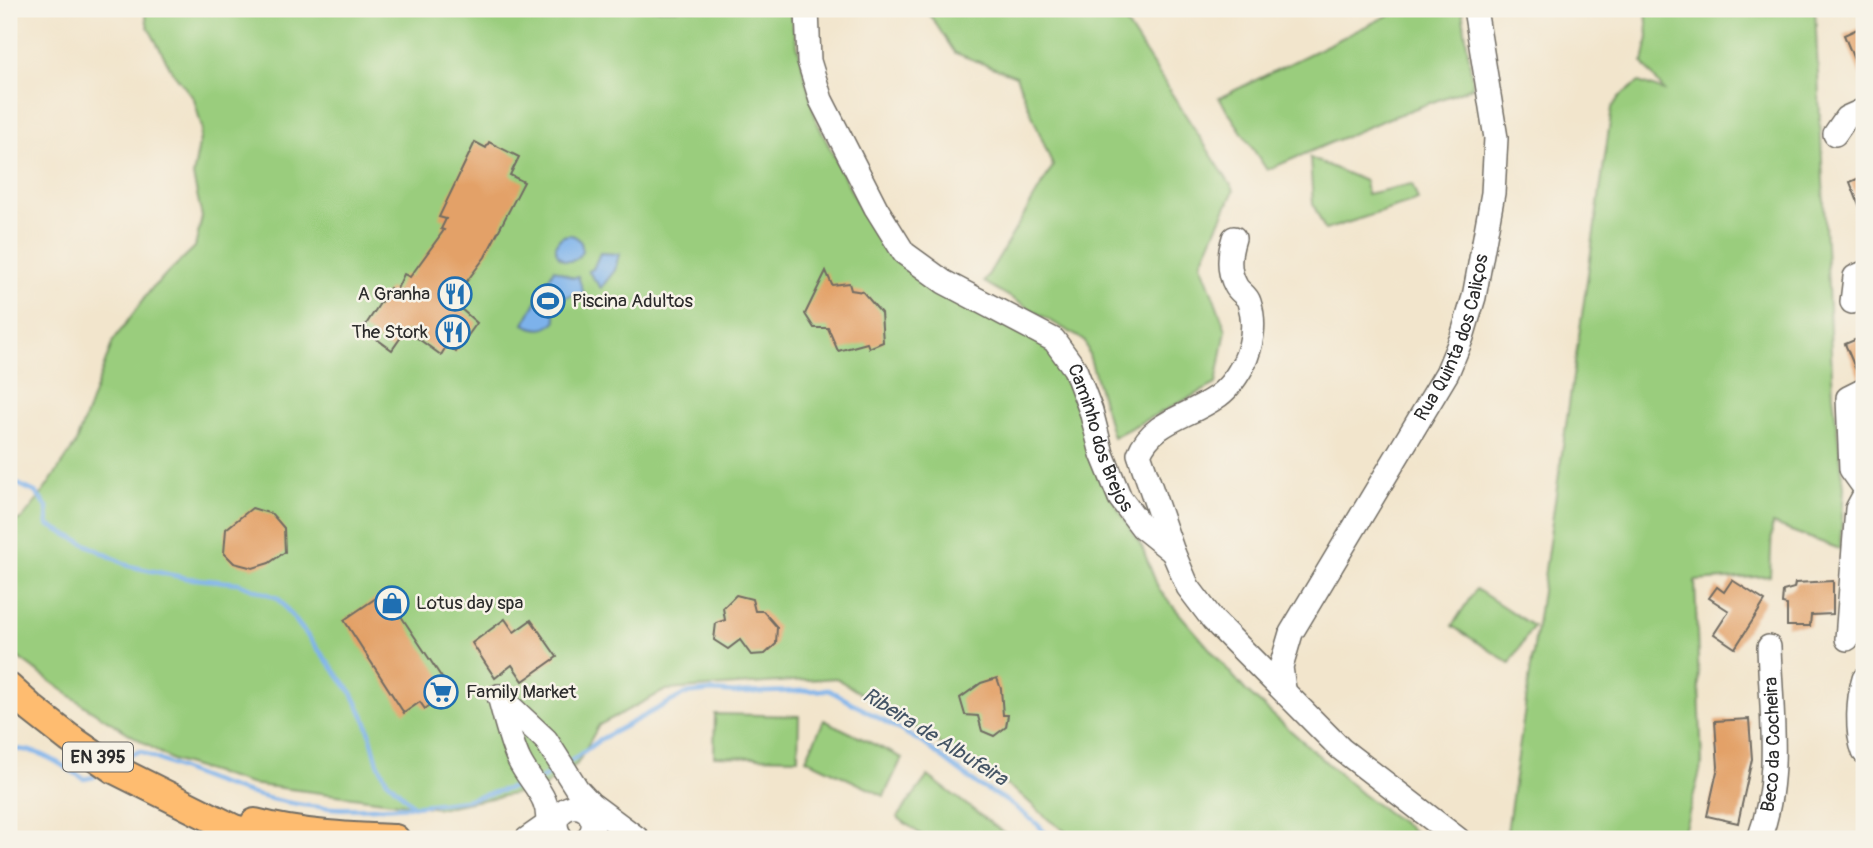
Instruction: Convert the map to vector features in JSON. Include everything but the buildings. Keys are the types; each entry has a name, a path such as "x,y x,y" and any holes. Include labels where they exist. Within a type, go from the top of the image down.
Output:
{"main road":[{"name":"EN 395","path":"9,688 41,716 114,769 198,810 256,833 395,839"}],"street":[{"name":"Caminho dos Brejos","path":"807,9 809,61 821,100 876,208 904,253 944,282 1054,340 1075,369 1091,411 1102,454 1120,498 1142,527 1174,552"},
{"name":"Rua Quinta dos Caliços","path":"1283,689 1281,667 1291,633 1447,373 1462,337 1474,296 1493,193 1496,138 1475,9"},
{"path":"1835,134 1846,118 1864,110"},
{"path":"1234,238 1229,255 1230,267 1236,285 1249,300 1254,333 1244,363 1231,385 1215,398 1155,430 1144,441 1139,454 1174,552 1188,587 1213,620 1341,749 1458,839"},
{"path":"1852,302 1855,277 1864,273"},
{"path":"1864,390 1848,398 1851,469 1864,487"},
{"path":"1847,639 1859,553 1857,509 1864,496"},
{"path":"1242,648 1265,649 1278,646 1291,633"},
{"name":"Beco da Cocheira","path":"1759,839 1768,818 1773,787 1769,647"},
{"path":"1864,679 1860,708 1864,752"},
{"path":"558,830 518,757 499,696 546,740 563,768 591,804 638,839"},
{"path":"558,830 565,809 581,808 608,819"},
{"path":"581,808 591,817 593,828 589,838"},
{"path":"527,839 547,825 558,830"}],"green space":[{"path":"144,9 791,9 792,24 816,120 862,213 909,272 1046,344 1067,372 1105,487 1142,547 1159,590 1246,691 1362,794 1424,839 1076,839 1049,820 1020,794 836,678 666,690 599,725 577,764 540,789 439,808 250,784 172,760 86,707 9,651 9,524 23,518 75,445 113,341 152,288 195,247 202,217 193,176 202,128 194,99 172,71 148,27"},
{"path":"926,9 1117,9 1234,190 1201,263 1226,330 1216,384 1113,437 1085,341 984,282 1053,166 1016,76 955,53"},
{"path":"1401,9 1462,9 1473,87 1384,120 1267,170 1219,98"},
{"path":"1646,9 1815,9 1833,395 1844,487 1840,549 1772,524 1770,576 1695,581 1702,764 1682,839 1506,839 1612,108 1619,97 1639,82 1664,91 1643,63 1648,37"},
{"path":"1310,158 1365,181 1367,194 1412,184 1418,200 1325,230 1313,204"},
{"path":"1476,589 1533,626 1510,663 1452,626"},
{"path":"715,714 799,716 798,758 714,756"},
{"path":"824,720 902,758 884,796 806,759"},
{"path":"928,776 1011,839 927,839 897,817"}],"water":[{"name":"Piscina Adultos","path":"569,235 578,239 582,248 578,257 569,261 560,257 556,248 560,239"},
{"path":"600,253 619,254 615,270 601,288 588,271 593,269"},
{"name":"Piscina Adultos","path":"554,269 573,278 578,276 584,294 570,296 561,301 554,310 556,320 549,327 537,329 524,324"}],"waterway":[{"name":"Ribeira de Albufeira","path":"9,480 35,492 47,507 48,525 129,566 186,578 238,583 278,598 352,693 367,723 378,763 386,779 414,806 465,800 526,784"},
{"name":"Ribeira de Albufeira","path":"568,763 601,739 685,694 711,691 738,693 829,690 923,743 978,785 1007,801 1037,824 1051,839"},
{"path":"9,750 30,751 58,763 84,779 94,777"},
{"path":"127,756 140,751 233,789 307,806 342,809 414,806"},
{"name":"Ribeira de Albufeira","path":"541,779 558,769"}],"place":[{"name":"A Granha","path":"455,294"},
{"name":"Piscina Adultos","path":"548,301"},
{"name":"The Stork","path":"453,332"},
{"name":"Lotus day spa","path":"392,603"},
{"name":"Family Market","path":"441,692"}]}
